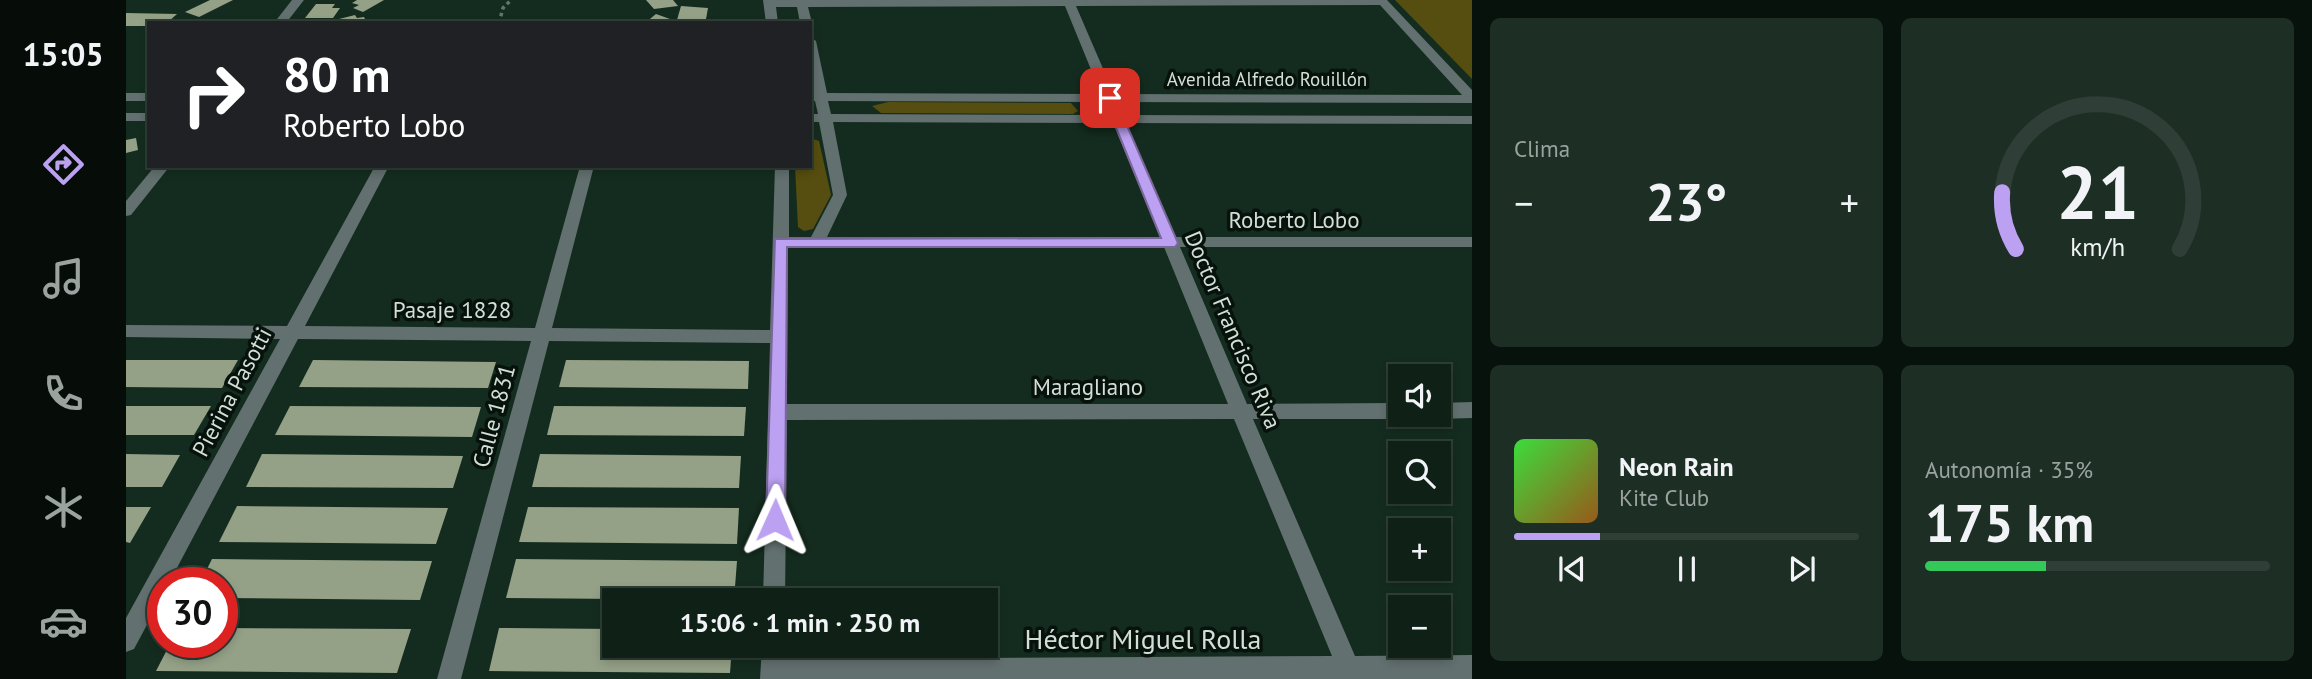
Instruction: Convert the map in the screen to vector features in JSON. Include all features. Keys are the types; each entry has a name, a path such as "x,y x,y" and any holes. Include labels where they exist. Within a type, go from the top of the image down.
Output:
{"street":[{"path":"282,21 298,0"},
{"path":"801,1 806,21"},
{"name":"Doctor Francisco Riva","path":"1069,1 1351,673"},
{"path":"772,21 770,2 1382,1 1472,99"},
{"path":"812,57 817,97 827,118 840,195 816,243"},
{"path":"126,97 147,97"},
{"name":"Avenida Alfredo Rouillón","path":"817,97 1472,99"},
{"path":"126,117 147,117"},
{"name":"Avenida Alfredo Rouillón","path":"812,118 1472,120"},
{"path":"126,211 161,168"},
{"name":"Pierina Pasotti","path":"126,641 381,168"},
{"name":"Calle 1831","path":"449,679 586,168"},
{"path":"774,588 782,168"},
{"name":"Roberto Lobo","path":"780,242 1472,242"},
{"name":"Pasaje 1828","path":"126,331 779,337"},
{"name":"Maragliano","path":"777,412 1388,411"},
{"path":"1451,411 1472,411"},
{"name":"Héctor Miguel Rolla","path":"772,675 1351,673 1472,667"}],"path":[{"path":"500,21 503,8 511,0"}],"shaded area":[{"path":"1395,0 1472,0 1472,79 1397,2"},
{"path":"888,102 1071,103 1078,111 1073,114 881,113 872,106"},
{"path":"812,139 819,141 831,195 813,229 804,231 798,227 795,168 812,168"}],"building":[{"path":"210,0 233,0 199,17 185,12"},
{"path":"357,0 384,0 363,12 353,8 359,5 352,3"},
{"path":"646,0 673,0 678,6 654,9"},
{"path":"316,4 335,4 332,8 340,8 333,18 305,18"},
{"path":"681,6 708,8 706,19 677,20"},
{"path":"126,13 177,14 169,21 147,21 147,26 126,26"},
{"path":"656,14 670,19 667,21 647,21"},
{"path":"355,15 357,18 364,17 366,21 335,21"},
{"path":"136,138 138,150 126,153 126,140"},
{"path":"126,360 238,360 222,388 126,387"},
{"path":"313,360 496,362 488,388 299,387"},
{"path":"566,360 749,361 748,389 559,387"},
{"path":"126,406 211,406 194,435 126,435"},
{"path":"290,406 481,407 472,437 275,435"},
{"path":"554,406 746,407 744,436 547,435"},
{"path":"126,454 180,455 162,487 126,487"},
{"path":"262,454 463,456 453,488 246,487"},
{"path":"540,454 741,456 739,488 532,487"},
{"path":"237,506 448,508 436,544 219,542"},
{"path":"126,507 151,507 130,543 126,542"},
{"path":"528,507 739,508 737,544 519,542"},
{"path":"212,559 432,561 420,600 238,598 238,567 208,567"},
{"path":"516,559 737,561 735,588 602,588 602,599 506,598"},
{"path":"238,628 411,629 397,673 156,671 163,658 238,658"},
{"path":"499,628 602,629 602,658 731,658 730,673 489,671"}],"route":[{"path":"775,520 780,242 1170,243 1110,98"}]}
